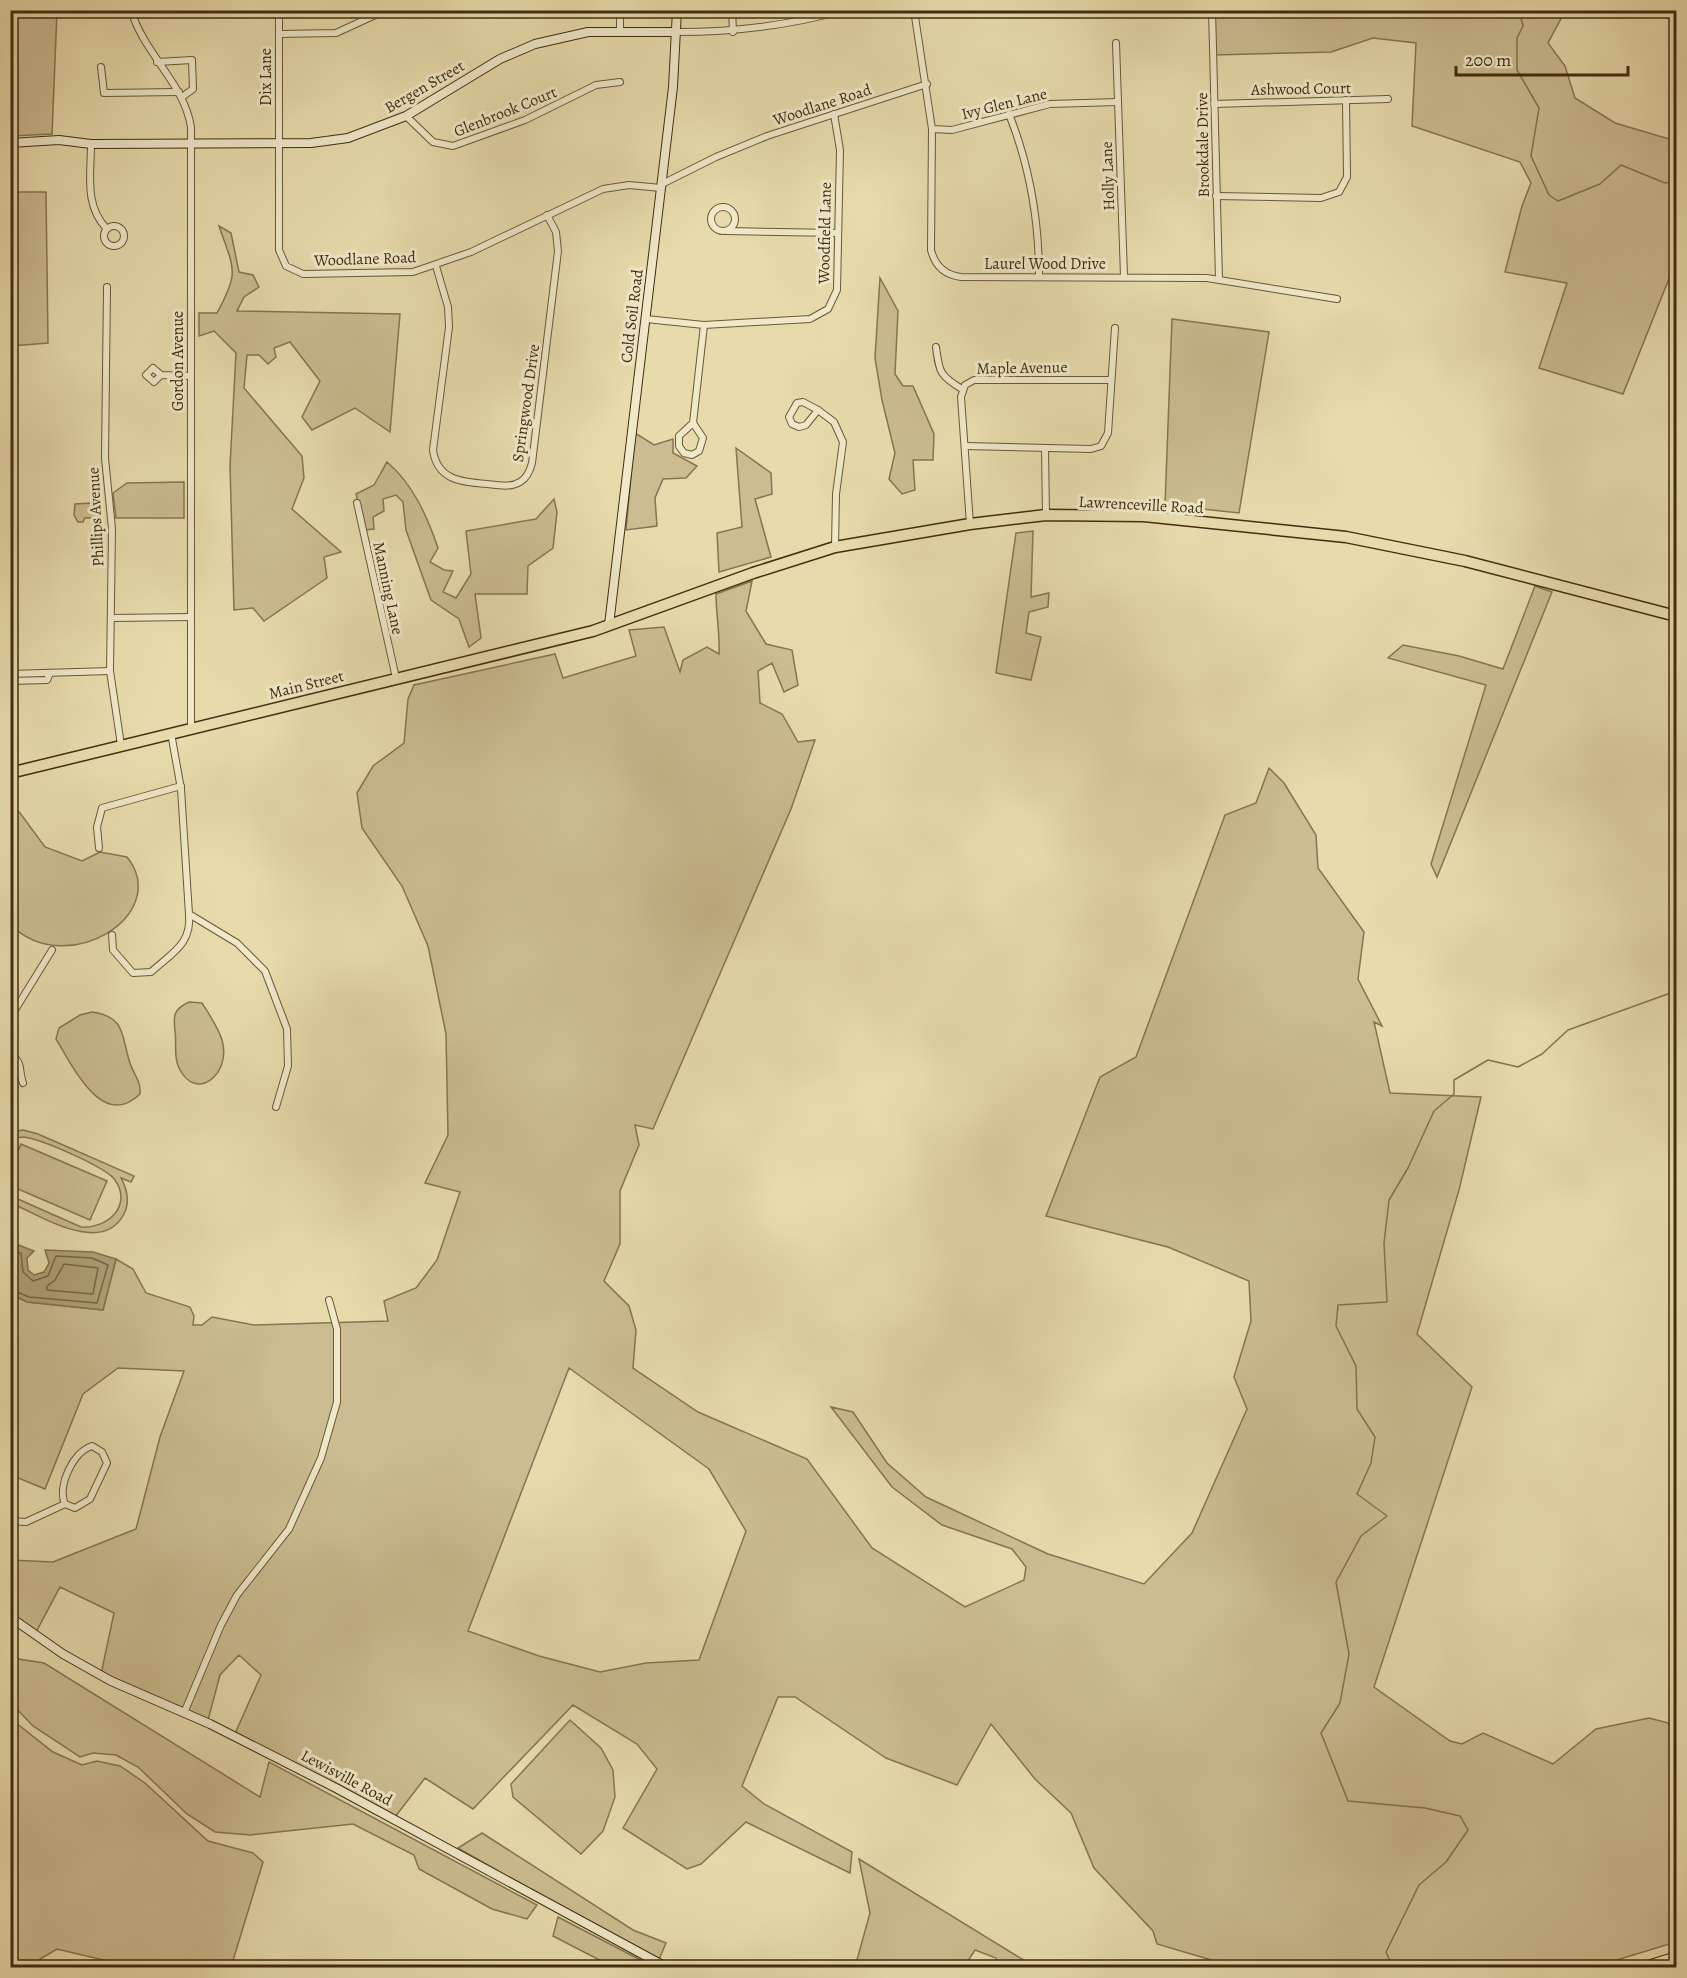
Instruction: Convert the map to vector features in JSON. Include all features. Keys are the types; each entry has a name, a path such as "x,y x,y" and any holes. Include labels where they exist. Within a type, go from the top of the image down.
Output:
{"highway":[{"name":"Lawrenceville Road","path":"609,625 762,570 835,547 970,524 1046,515 1144,516 1346,537 1466,561 1677,616"},
{"name":"Main Street","path":"10,773 609,625"}],"street":[{"name":"Gordon Avenue","path":"131,10 138,32 180,95 189,117 191,143 191,728"},
{"name":"Dix Lane","path":"279,10 279,143"},
{"path":"279,34 336,33 386,10"},
{"path":"620,10 620,31"},
{"name":"Cold Soil Road","path":"609,625 662,186 677,32 677,10"},
{"path":"732,10 733,32"},
{"name":"Bergen Street","path":"10,143 59,140 91,144 311,143 348,138 406,116 519,50 571,35 620,31 733,32 781,26 844,10"},
{"name":"Laurel Wood Drive","path":"914,10 932,129 931,250 935,263 945,272 957,277 1124,276 1219,279 1337,298"},
{"name":"Brookdale Drive","path":"1212,10 1219,279"},
{"name":"Holly Lane","path":"1116,43 1124,276"},
{"path":"101,67 104,93 180,95 193,90 192,60 158,62"},
{"name":"Glenbrook Court","path":"406,116 433,142 453,147 525,120 596,85 620,82"},
{"name":"Woodlane Road","path":"279,143 279,250 286,266 296,273 398,273 436,266 471,252 603,189 629,185 662,186 741,146 927,84"},
{"name":"Ashwood Court","path":"1214,104 1388,99"},
{"path":"1216,196 1321,198 1339,192 1347,177 1346,100"},
{"name":"Ivy Glen Lane","path":"932,129 952,130 1050,104 1118,102"},
{"name":"Woodfield Lane","path":"645,319 704,325 810,319 823,313 832,303 837,290 840,150 834,114"},
{"path":"1009,114 1023,152 1034,198 1039,276"},
{"path":"91,144 91,206 95,217 106,229"},
{"path":"727,231 734,225 735,217 731,209 718,208 713,213 711,222 716,229 727,231 838,233"},
{"name":"Springwood Drive","path":"436,266 449,317 433,450 436,464 445,475 456,481 513,485 528,474 534,451 558,251 555,232 547,215"},
{"name":"Phillips Avenue","path":"107,287 105,458 112,528 110,670 122,745"},
{"path":"693,423 703,438 699,451 692,455 684,453 678,446 680,436 693,423 704,325"},
{"path":"964,446 1093,449 1106,442 1114,328"},
{"path":"936,347 939,370 944,378 963,389"},
{"path":"161,375 191,376"},
{"name":"Maple Avenue","path":"970,524 962,412 963,389 974,380 1109,380"},
{"path":"818,410 802,426 795,426 790,420 790,413 800,402 818,410 834,423 843,442 836,494 835,547"},
{"path":"1045,449 1046,515"},
{"name":"Manning Lane","path":"357,503 396,678"},
{"path":"111,618 190,617"},
{"path":"10,674 110,670"},
{"path":"10,681 47,680 50,673"},
{"path":"112,934 113,950 133,972 151,972 187,939 191,930 181,786 171,733"},
{"path":"99,848 97,827 102,808 181,786"},
{"path":"189,914 237,943 265,971 287,1031 288,1066 276,1107"},
{"path":"10,1018 52,950"},
{"path":"10,1054 18,1059 23,1083"},
{"path":"184,1713 221,1625 237,1594 289,1529 321,1458 337,1402 337,1329 329,1300"},
{"path":"10,1521 26,1522 65,1504 75,1508 90,1499 107,1463 102,1452 92,1446 82,1449 72,1458 62,1498 65,1504"},
{"name":"Lewisville Road","path":"10,1617 93,1671 336,1788 668,1968"},
{"path":"1638,1968 1677,1956"}],"shaded area":[{"path":"10,11 57,11 52,134 11,136"},
{"path":"1212,11 1565,11 1548,43 1565,66 1575,98 1615,123 1676,141 1676,261 1623,394 1539,368 1567,283 1505,272 1522,206 1531,183 1520,162 1412,126 1416,43 1373,38 1331,52 1213,55"},
{"path":"10,192 46,192 48,343 11,346"},
{"path":"219,226 231,233 239,272 253,275 259,287 244,297 237,311 400,314 390,432 355,408 312,430 302,417 320,381 290,342 274,348 276,357 268,364 259,355 247,355 244,388 302,456 304,478 292,509 341,552 324,557 327,578 264,621 253,608 234,610 230,466 236,353 214,331 199,336 199,313 217,313 232,279 231,262"},
{"path":"880,278 898,311 895,374 903,386 913,386 934,434 933,460 913,460 915,490 902,494 889,479 895,453 882,400 875,358"},
{"path":"1172,319 1269,332 1239,513 1165,505"},
{"path":"635,433 654,445 673,439 673,453 697,466 686,478 663,479 655,498 657,526 626,530"},
{"path":"736,448 771,473 772,494 755,499 771,557 719,572 717,533 742,527"},
{"path":"387,462 412,490 424,513 438,548 430,562 444,570 453,571 443,592 456,598 471,574 466,531 536,519 554,499 557,512 553,548 528,566 527,594 475,594 481,638 469,647 459,619 431,600 406,530 403,502 396,495 383,499 384,511 373,517 374,529 365,530 356,494 374,485"},
{"path":"184,482 184,518 116,518 113,493 127,483"},
{"path":"99,499 100,518 85,518 83,522 78,522 74,515 75,504 93,503"},
{"path":"1033,531 1031,597 1049,593 1048,607 1029,612 1026,633 1041,637 1031,680 996,673 1016,533"},
{"path":"752,581 746,611 766,644 792,650 798,685 784,692 772,663 758,671 760,703 782,714 798,742 815,740 791,809 653,1129 635,1125 639,1145 620,1191 620,1244 604,1281 629,1306 636,1330 633,1368 698,1412 807,1459 872,1548 965,1607 1024,1580 1026,1567 1012,1549 942,1525 892,1487 831,1407 853,1412 887,1463 926,1497 1048,1554 1144,1584 1192,1533 1247,1409 1234,1377 1251,1321 1249,1281 1168,1247 1046,1216 1100,1077 1136,1057 1225,815 1256,803 1269,768 1284,783 1316,835 1318,868 1364,932 1358,979 1382,1026 1374,1022 1390,1093 1481,1097 1459,1190 1417,1334 1472,1387 1374,1687 1450,1741 1462,1744 1483,1733 1553,1764 1596,1729 1649,1718 1676,1725 1676,1942 1594,1967 1222,1967 1218,1962 1157,1944 1153,1931 1094,1868 1071,1813 1035,1779 991,1724 957,1785 886,1758 795,1697 778,1697 742,1786 764,1804 852,1852 850,1873 746,1822 701,1864 687,1869 623,1828 657,1769 637,1744 573,1705 473,1809 425,1778 395,1817 234,1736 261,1675 239,1655 220,1675 207,1724 101,1674 114,1613 60,1587 35,1634 11,1616 10,1560 53,1562 136,1529 160,1437 184,1371 118,1368 83,1394 45,1489 11,1475 11,1294 27,1302 103,1310 116,1259 133,1269 146,1293 190,1307 194,1316 193,1325 202,1325 212,1317 254,1325 388,1321 384,1301 416,1288 437,1260 460,1192 425,1183 448,1135 446,1034 428,946 402,886 362,828 357,793 373,766 404,743 408,699 414,685 555,654 563,678 636,656 629,630 664,627 680,672 683,660 707,647 719,654 716,594","holes":["569,1368 709,1469 746,1531 699,1660 646,1663 600,1672 539,1656 468,1631"]},
{"path":"1535,586 1552,592 1437,877 1431,864 1486,685 1388,658 1403,645 1459,656 1503,669"},
{"path":"11,805 20,813 45,847 82,861 100,852 127,857 137,879 136,900 125,919 107,933 84,943 59,946 34,940 11,925"},
{"path":"189,1002 202,1003 216,1025 222,1040 224,1052 222,1064 211,1080 203,1083 194,1083 186,1078 176,1059 174,1021 177,1010"},
{"path":"92,1012 111,1018 121,1030 140,1089 140,1094 126,1103 113,1105 101,1100 90,1091 56,1039 59,1028 80,1015"},
{"path":"23,1130 38,1134 134,1176 131,1182 121,1178 126,1191 127,1205 124,1214 114,1226 101,1232 70,1229 11,1203 11,1196 81,1227 91,1227 108,1220 119,1207 121,1199 115,1180 87,1161 32,1139 22,1137 11,1140 11,1132"},
{"path":"21,1144 107,1181 90,1220 11,1186 11,1167"},
{"path":"11,1622 16,1626 12,1658 44,1663 260,1797 269,1762 537,1905 527,1919 492,1909 419,1869 414,1855 353,1824 250,1835 215,1832 187,1814 138,1767 116,1755 93,1753 80,1757 33,1726 11,1703"},
{"path":"11,1719 53,1752 82,1765 97,1761 120,1766 145,1783 208,1841 253,1853 263,1862 231,1967 133,1967 57,1949 40,1959 35,1967 11,1967"},
{"path":"570,1720 601,1748 613,1770 615,1797 603,1831 581,1854 513,1797 511,1784"},
{"path":"482,1833 633,1930 666,1943 658,1962 458,1848"},
{"path":"859,1859 1035,1967 1000,1967 996,1958 975,1950 964,1967 855,1967 870,1913"},
{"path":"558,1917 654,1967 613,1967 553,1936"}],"water":[{"path":"16,1244 34,1251 27,1258 28,1270 34,1275 44,1272 49,1263 45,1250 93,1252 116,1259 103,1310 27,1302 11,1294 11,1247"}],"waterway":[{"path":"1519,10 1523,26 1517,38 1517,70 1539,108 1531,156 1549,195 1558,201 1600,184 1621,165 1665,183 1676,181"},
{"path":"1393,1968 1386,1952 1419,1885 1446,1862 1468,1830 1460,1816 1425,1808 1348,1801 1321,1733 1340,1703 1349,1654 1336,1582 1361,1536 1387,1516 1357,1494 1371,1463 1375,1437 1357,1409 1356,1366 1336,1326 1338,1305 1387,1302 1384,1243 1389,1200 1408,1168 1434,1111 1454,1094 1454,1080 1488,1060 1518,1067 1542,1054 1568,1030 1676,991"}]}
